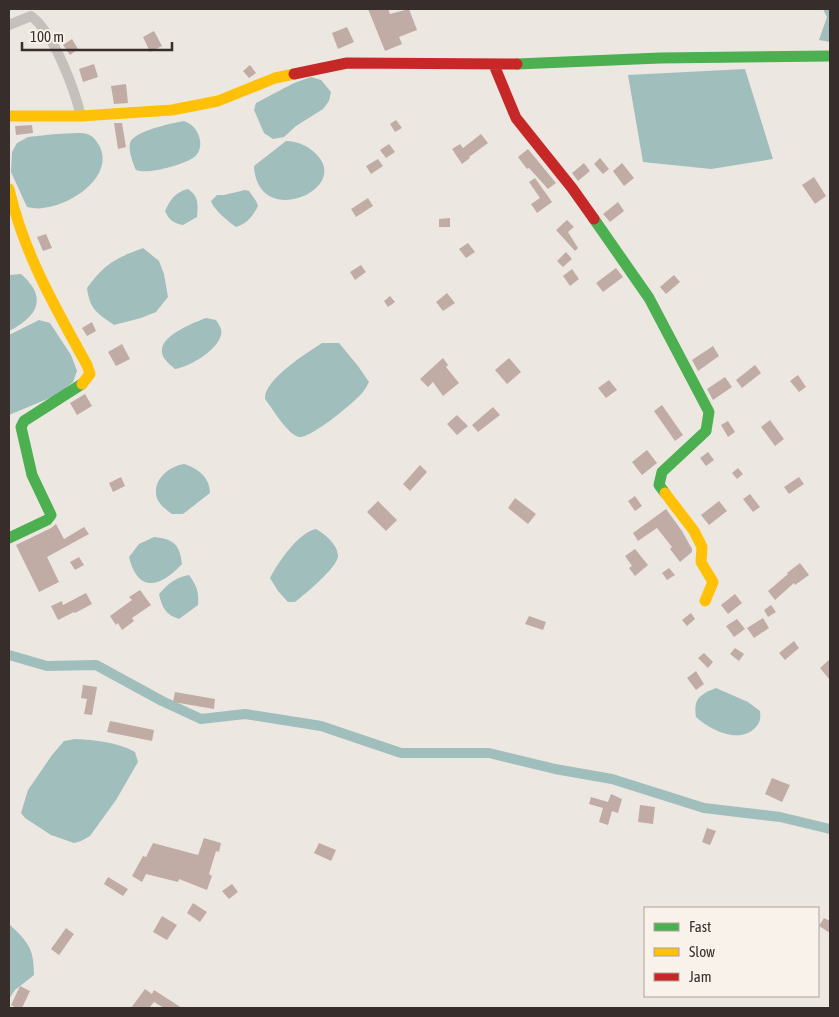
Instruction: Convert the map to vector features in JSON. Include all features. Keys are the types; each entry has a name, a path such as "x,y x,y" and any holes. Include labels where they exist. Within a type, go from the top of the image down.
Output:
{"street":[{"path":"9,25 31,16 39,21 68,76 81,116"},
{"path":"9,116 81,116 172,110 218,101 275,78 347,63 494,65 660,58 830,56"},
{"path":"494,65 516,118 572,188 649,298 709,412 706,431 662,472 659,486 694,531 702,547 701,562 712,582 705,601"},
{"path":"9,189 13,212 33,268 87,365 90,374 83,383 24,421 21,427 32,475 51,515 47,520 9,538"}],"water":[{"path":"823,9 830,9 830,42 819,40 827,17"},
{"path":"745,69 773,159 711,169 643,162 628,75"},
{"path":"311,77 321,80 331,92 329,101 323,109 296,126 284,137 273,139 264,133 254,110 256,103 294,83"},
{"path":"184,121 194,128 199,137 200,147 196,156 181,164 164,168 148,171 136,170 130,149 130,143 133,139 154,128"},
{"path":"80,133 92,136 100,147 103,158 101,169 86,188 65,202 41,208 27,207 11,172 12,152 17,143 28,137"},
{"path":"286,141 299,143 310,149 317,155 324,168 322,180 313,191 299,198 284,200 270,196 259,185 254,166"},
{"path":"188,189 196,198 197,217 183,225 172,221 165,211 174,197"},
{"path":"249,191 258,206 249,219 236,227 218,211 211,201 217,195"},
{"path":"143,248 159,261 164,274 168,297 156,312 114,325 92,306 87,288 105,267 125,255"},
{"path":"21,274 35,291 36,306 33,313 27,319 9,331 9,275"},
{"path":"206,318 216,320 221,329 218,341 202,357 188,365 175,369 163,356 163,344 173,334"},
{"path":"39,320 50,323 71,355 77,371 73,382 57,395 9,415 9,335"},
{"path":"322,343 339,343 369,382 363,392 351,404 313,432 299,437 294,435 285,426 265,399 271,383 279,375"},
{"path":"184,464 202,474 208,482 210,493 183,514 172,514 159,502 156,487 165,473 174,467"},
{"path":"316,529 327,537 336,548 337,561 327,574 306,593 295,602 288,602 270,578 278,564 296,542 302,536"},
{"path":"154,537 171,541 177,547 182,564 166,578 158,582 144,582 133,569 129,557 139,544"},
{"path":"189,575 197,589 198,605 179,619 165,610 159,594 180,577"},
{"path":"716,688 748,702 760,711 758,725 747,733 732,735 708,726 696,717 695,711 699,698"},
{"path":"75,739 121,746 135,752 138,762 116,800 90,836 74,843 51,835 25,818 21,813 28,790 52,755 64,741"},
{"path":"9,924 29,946 33,958 34,975 15,990 9,999"}],"building":[{"path":"368,9 388,9 390,14 409,9 417,30 399,37 402,44 385,51"},
{"path":"347,27 354,42 338,49 332,33"},
{"path":"154,31 162,46 150,52 143,37"},
{"path":"72,39 78,49 70,55 63,45"},
{"path":"94,64 98,77 83,82 79,69"},
{"path":"250,65 256,73 249,78 243,71"},
{"path":"126,84 128,103 114,104 111,86"},
{"path":"396,120 402,128 395,132 390,124"},
{"path":"114,123 122,123 126,147 118,149"},
{"path":"32,125 33,133 16,135 15,126"},
{"path":"481,134 488,143 462,164 452,149 460,144 463,148"},
{"path":"389,144 395,152 386,158 380,150"},
{"path":"528,149 556,183 548,189 529,168 527,169 518,157"},
{"path":"600,158 609,169 603,174 594,164"},
{"path":"378,159 383,166 371,174 366,166"},
{"path":"584,163 590,171 578,181 572,173"},
{"path":"622,163 634,178 624,186 613,171"},
{"path":"814,177 826,196 815,204 802,185"},
{"path":"535,178 552,202 537,213 531,204 540,198 529,182"},
{"path":"368,198 373,206 356,217 351,209"},
{"path":"618,202 624,211 610,222 603,214"},
{"path":"450,218 450,227 439,227 439,219"},
{"path":"567,220 574,227 568,232 578,248 575,251 556,230"},
{"path":"46,234 52,248 43,251 37,237"},
{"path":"468,243 475,252 466,258 459,249"},
{"path":"566,252 572,259 563,267 557,261"},
{"path":"361,265 366,272 355,280 350,272"},
{"path":"616,268 623,277 603,292 596,283"},
{"path":"572,269 579,279 570,286 563,276"},
{"path":"674,275 680,282 666,294 660,287"},
{"path":"447,293 455,303 443,311 436,302"},
{"path":"390,296 395,302 388,307 384,301"},
{"path":"92,322 96,331 87,336 82,328"},
{"path":"122,344 130,359 116,366 108,352"},
{"path":"713,346 719,356 698,371 692,360"},
{"path":"443,358 448,365 446,367 459,383 443,396 433,382 428,387 420,379"},
{"path":"509,358 521,372 507,384 495,370"},
{"path":"755,365 761,373 742,388 736,380"},
{"path":"798,375 806,387 799,392 790,381"},
{"path":"725,377 732,387 713,400 707,389"},
{"path":"609,380 617,390 606,398 598,388"},
{"path":"85,394 92,406 77,415 70,403"},
{"path":"662,405 683,435 675,441 654,411"},
{"path":"493,407 500,415 478,432 472,425"},
{"path":"457,415 468,426 457,435 447,424"},
{"path":"770,420 784,439 775,446 761,427"},
{"path":"728,421 735,432 728,437 721,425"},
{"path":"647,450 657,463 642,475 632,462"},
{"path":"708,452 714,460 706,466 700,458"},
{"path":"420,465 427,472 410,491 403,484"},
{"path":"738,468 743,474 737,479 732,473"},
{"path":"121,477 125,486 113,492 109,483"},
{"path":"799,477 804,484 789,494 784,487"},
{"path":"750,494 760,507 753,512 743,499"},
{"path":"635,496 642,506 635,511 628,501"},
{"path":"515,498 536,514 528,524 508,508"},
{"path":"378,501 397,520 386,531 367,512"},
{"path":"719,501 727,511 709,525 701,515"},
{"path":"666,509 692,549 692,552 680,562 670,549 672,547 657,528 638,541 633,533"},
{"path":"56,524 64,539 84,527 89,534 47,557 59,582 39,592 16,545"},
{"path":"635,549 648,565 635,576 629,568 632,566 625,556"},
{"path":"79,557 84,565 75,570 70,562"},
{"path":"800,563 809,575 795,585 794,583 775,600 768,591"},
{"path":"669,568 675,575 667,580 662,573"},
{"path":"140,590 151,605 132,618 134,621 122,630 118,623 116,625 110,616 132,600 129,597"},
{"path":"86,593 92,604 58,620 51,606 62,601 63,605"},
{"path":"735,594 742,603 728,614 721,605"},
{"path":"771,605 776,612 768,617 764,610"},
{"path":"691,613 695,619 687,626 682,620"},
{"path":"529,616 546,622 543,630 525,624"},
{"path":"763,618 769,628 754,638 747,628"},
{"path":"737,619 745,629 734,637 726,626"},
{"path":"794,641 799,648 785,660 779,653"},
{"path":"735,648 744,654 739,661 730,654"},
{"path":"704,653 713,662 708,668 698,658"},
{"path":"830,659 830,680 820,668"},
{"path":"696,671 704,684 696,690 687,678"},
{"path":"83,685 97,687 92,715 84,714 87,699 81,698"},
{"path":"175,692 215,699 214,709 173,702"},
{"path":"110,721 154,730 152,741 107,732"},
{"path":"772,778 790,785 782,802 765,794"},
{"path":"611,794 622,799 618,813 612,811 608,825 599,822 603,808 589,804 591,797 608,802"},
{"path":"640,805 655,807 653,824 638,822"},
{"path":"707,828 716,831 710,845 702,842"},
{"path":"204,838 221,843 219,852 216,851 209,874 212,876 207,890 179,879 178,882 146,874 142,882 132,876 143,856 146,857 153,843 198,855"},
{"path":"319,843 336,850 331,861 314,853"},
{"path":"108,877 128,889 123,896 104,884"},
{"path":"232,884 238,892 229,899 222,891"},
{"path":"193,903 207,912 200,922 187,913"},
{"path":"162,916 177,925 167,940 153,932"},
{"path":"824,918 830,921 830,933 819,926"},
{"path":"66,928 74,934 59,955 51,949"},
{"path":"20,986 30,991 22,1008 16,1008 11,1005"},
{"path":"145,989 152,994 154,990 182,1008 164,1008 154,1002 149,1008 131,1008"}],"waterway":[{"path":"9,655 47,666 96,665 162,701 201,719 245,714 321,726 401,753 489,753 555,769 612,779 704,808 780,817 830,829"}],"traffic: fast":[{"path":"517,64 660,58 830,56"},
{"path":"594,219 649,298 709,412 706,431 662,472 659,485 665,493"},
{"path":"9,538 47,520 51,515 32,475 21,427 24,421 82,384"}],"traffic: slow":[{"path":"9,116 81,116 172,110 218,101 275,78 294,74"},
{"path":"9,189 15,213 32,258 52,301 87,365 90,374 82,384"},
{"path":"665,493 694,531 702,547 701,562 713,582 705,601"}],"traffic: jam":[{"path":"294,74 347,63 517,64"},
{"path":"494,65 516,118 572,188 594,219"}]}
